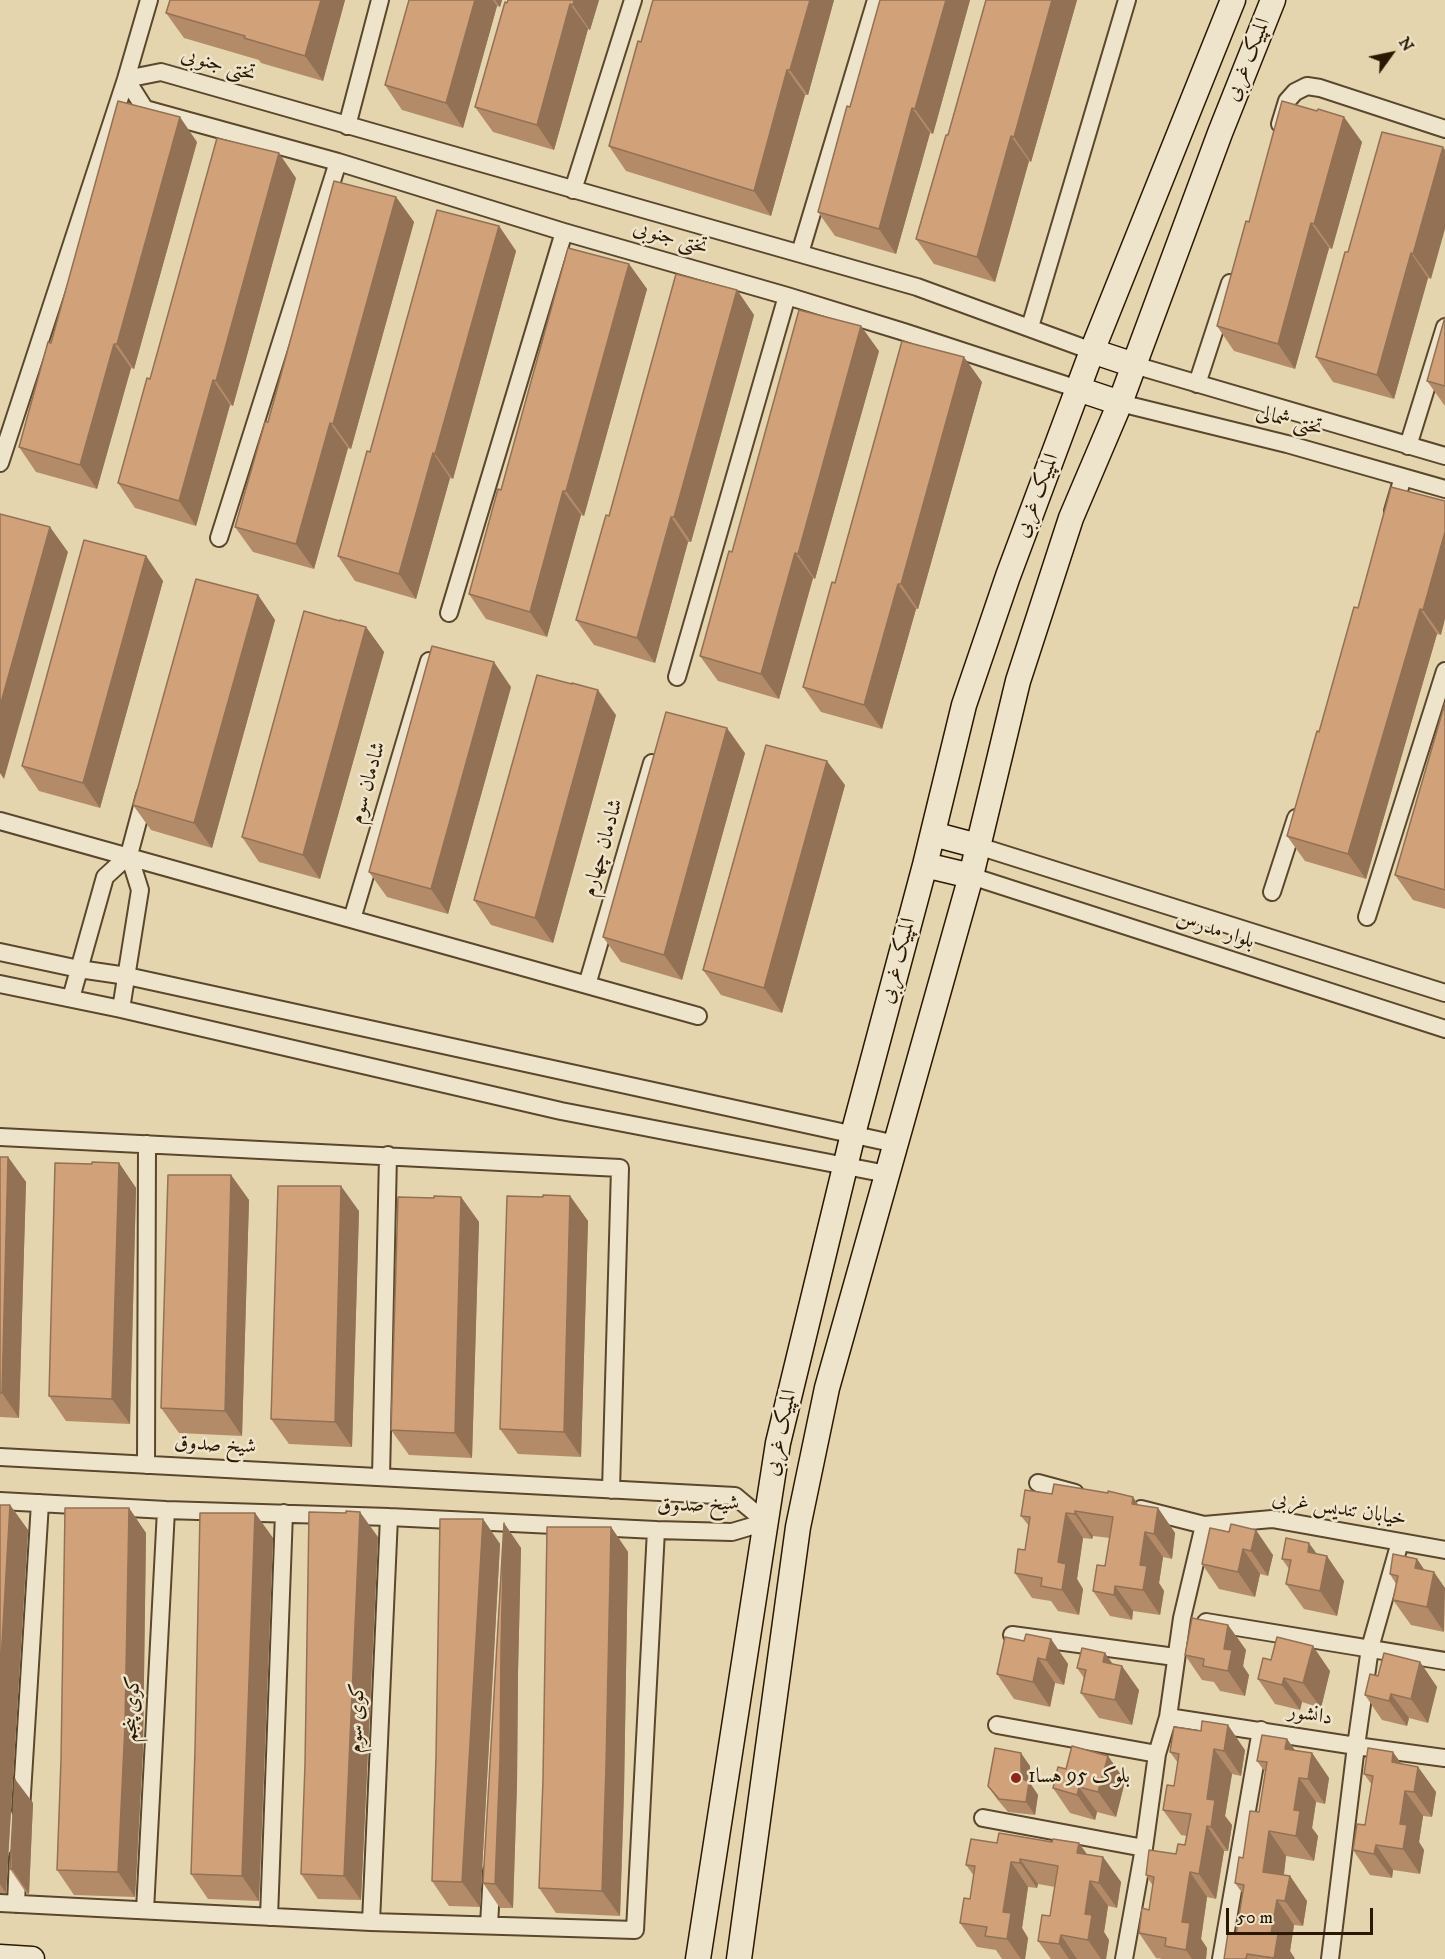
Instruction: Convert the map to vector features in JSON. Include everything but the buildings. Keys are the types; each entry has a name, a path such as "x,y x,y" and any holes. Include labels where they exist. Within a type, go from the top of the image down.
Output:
{"street":[{"path":"0,464 126,79 149,0"},
{"path":"347,126 380,0"},
{"path":"573,190 633,0"},
{"path":"800,254 876,0"},
{"path":"1030,327 1127,0"},
{"name":"المپیک غربی","path":"698,1959 778,1443 853,1134 925,865 964,705 1008,576 1092,351 1233,0"},
{"name":"المپیک غربی","path":"739,1959 798,1527 826,1388 971,876 1021,670 1071,518 1120,403 1220,133 1273,0"},
{"name":"تختی جنوبی","path":"1078,389 787,296 564,232 338,162 145,110 126,79 161,72 943,295 1092,351"},
{"path":"1276,135 1287,101 1295,92 1307,86 1320,88 1445,129"},
{"path":"219,538 338,162"},
{"path":"449,613 564,232"},
{"path":"1197,384 1233,271"},
{"path":"677,677 787,296"},
{"path":"1408,446 1445,327"},
{"path":"1092,351 1134,365"},
{"name":"تختی شمالی","path":"1134,365 1445,456"},
{"path":"1078,389 1120,403"},
{"name":"تختی شمالی","path":"1120,403 1287,444 1445,489"},
{"path":"1389,522 1403,477"},
{"name":"شادمان سوم","path":"352,919 429,661"},
{"path":"1367,917 1445,671"},
{"name":"شادمان چهارم","path":"587,985 657,747"},
{"path":"71,998 105,877 129,855 151,776"},
{"path":"1272,892 1301,802"},
{"path":"0,821 129,855 698,1016"},
{"path":"933,834 978,846"},
{"name":"بلوار مدرس","path":"978,846 1445,993"},
{"path":"121,1009 140,890 129,855"},
{"path":"925,865 971,876"},
{"name":"بلوار مدرس","path":"971,876 1445,1029"},
{"path":"0,952 79,969 127,976 896,1144"},
{"path":"0,984 121,1009 561,1111 887,1174"},
{"path":"0,1137 620,1168 611,1490"},
{"path":"146,1465 147,1144"},
{"path":"381,1478 388,1155"},
{"name":"شیخ صدوق","path":"0,1457 735,1496 766,1522"},
{"path":"1038,1483 1093,1497"},
{"name":"شیخ صدوق","path":"0,1501 166,1510 389,1517 511,1529 732,1532 766,1522"},
{"path":"21,1821 40,1503"},
{"path":"1124,1959 1144,1848 1157,1754 1168,1716 1182,1618 1204,1526 1126,1506"},
{"name":"کوی پنجم","path":"145,1910 166,1510"},
{"path":"269,1917 284,1513"},
{"name":"کوی سوم","path":"371,1922 389,1517"},
{"name":"خیابان تندیس غربی","path":"1204,1526 1272,1519 1445,1550"},
{"path":"766,1522 798,1527"},
{"path":"19,1845 8,1903 371,1922 635,1930 656,1530"},
{"path":"1330,1959 1370,1648 1400,1542"},
{"path":"1182,1618 1445,1661"},
{"path":"1012,1635 1176,1657"},
{"name":"دانشور","path":"1168,1716 1445,1758"},
{"path":"997,1725 1157,1754"},
{"path":"1221,1959 1261,1730"},
{"path":"983,1818 1144,1848"},
{"path":"489,1925 493,1854"},
{"path":"0,1957 32,1959"}],"place":[{"name":"بلوک 95 هسا1","path":"1016,1778"}]}
